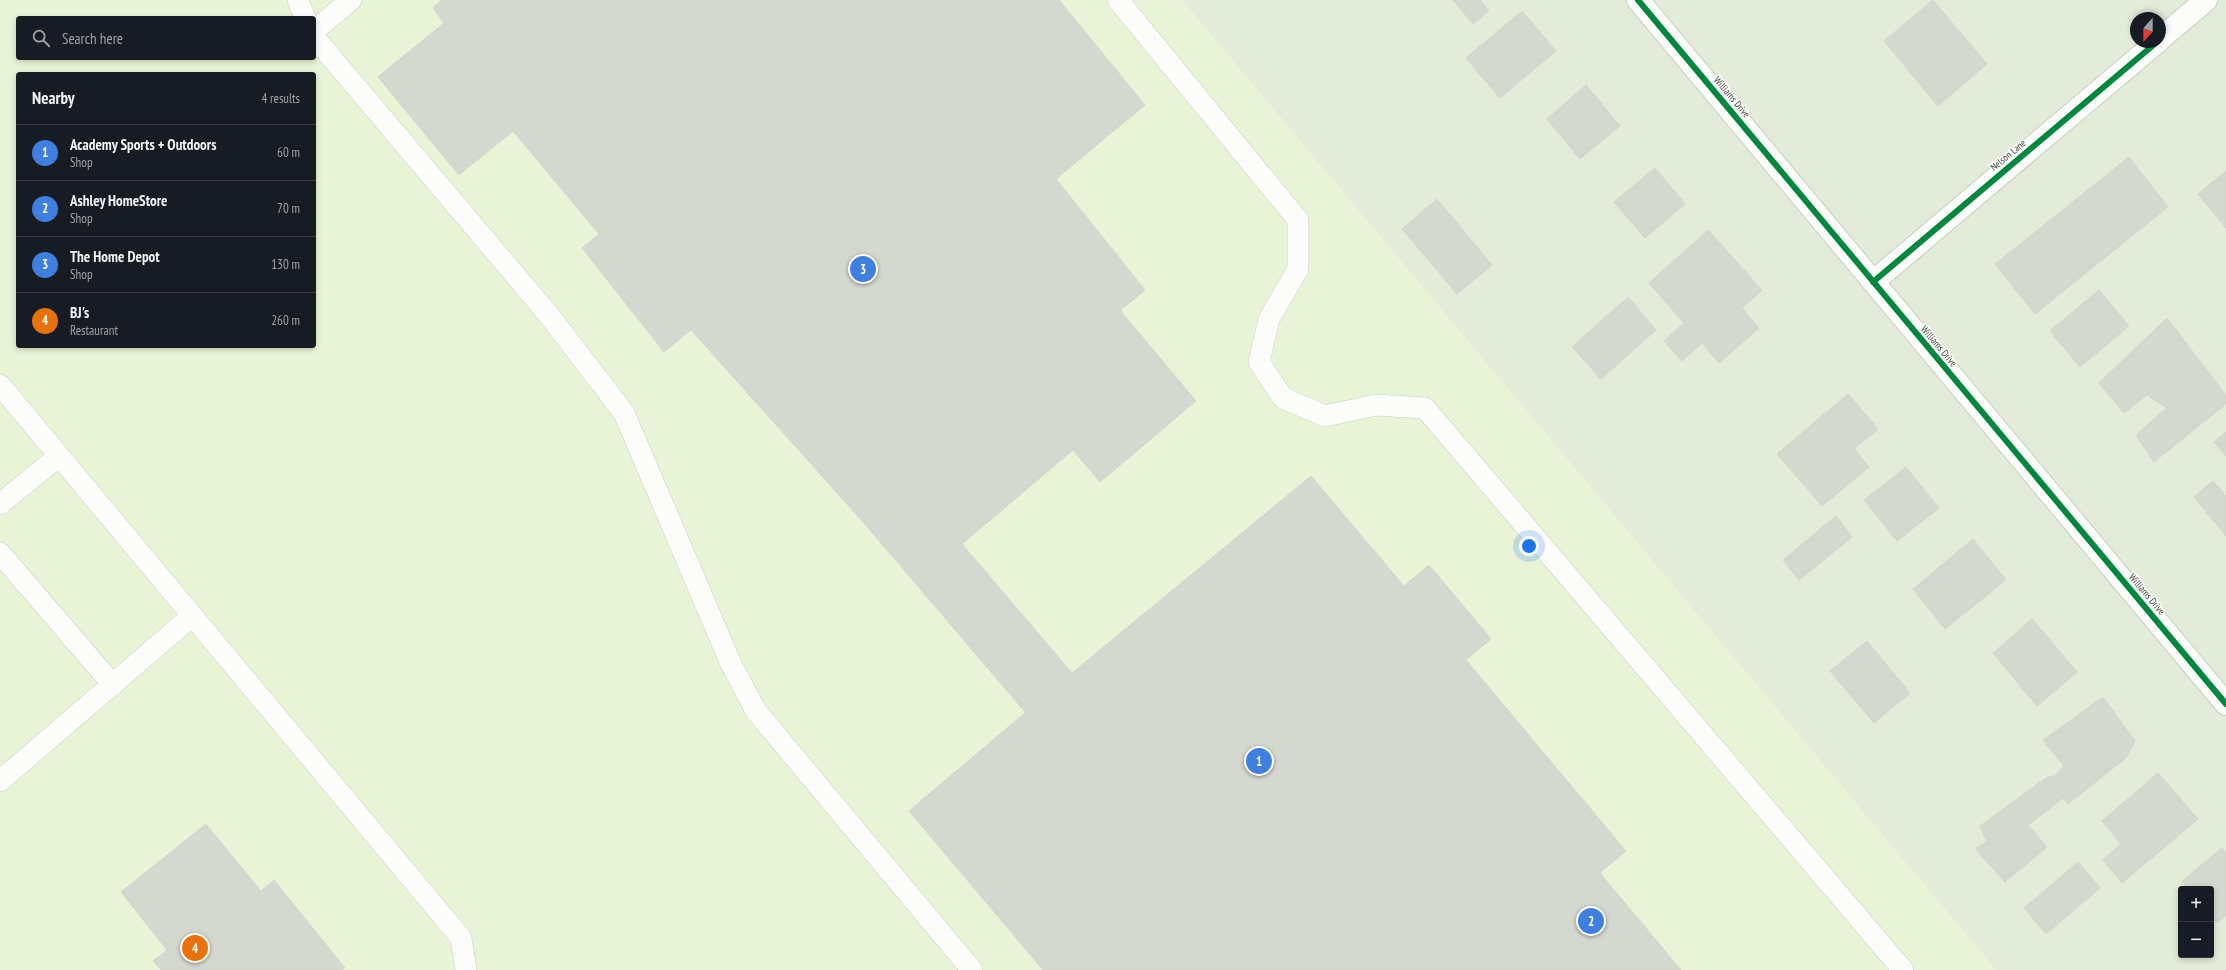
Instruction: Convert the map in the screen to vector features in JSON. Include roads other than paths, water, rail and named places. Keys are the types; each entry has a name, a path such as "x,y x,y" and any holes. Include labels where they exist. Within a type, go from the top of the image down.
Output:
{"street":[{"name":"Williams Drive","path":"1638,0 2226,704"},
{"path":"2166,34 2206,0"},
{"name":"Nelson Lane","path":"1873,282 2150,48"}],"lane":[{"path":"298,0 304,16"},
{"path":"316,29 351,0"},
{"path":"1118,0 1298,220 1298,270 1269,319 1259,362 1283,398 1325,416 1376,405 1425,408 1903,970"},
{"path":"316,39 548,314 624,412 731,664 756,711 972,970"},
{"path":"0,386 461,938 466,970"},
{"path":"0,504 59,456"},
{"path":"0,553 113,685"},
{"path":"0,781 192,616"}],"place":[{"name":"The Home Depot","path":"863,269"},
{"name":"Academy Sports + Outdoors","path":"1259,761"},
{"name":"Ashley HomeStore","path":"1591,921"},
{"name":"BJ's","path":"195,948"}]}
